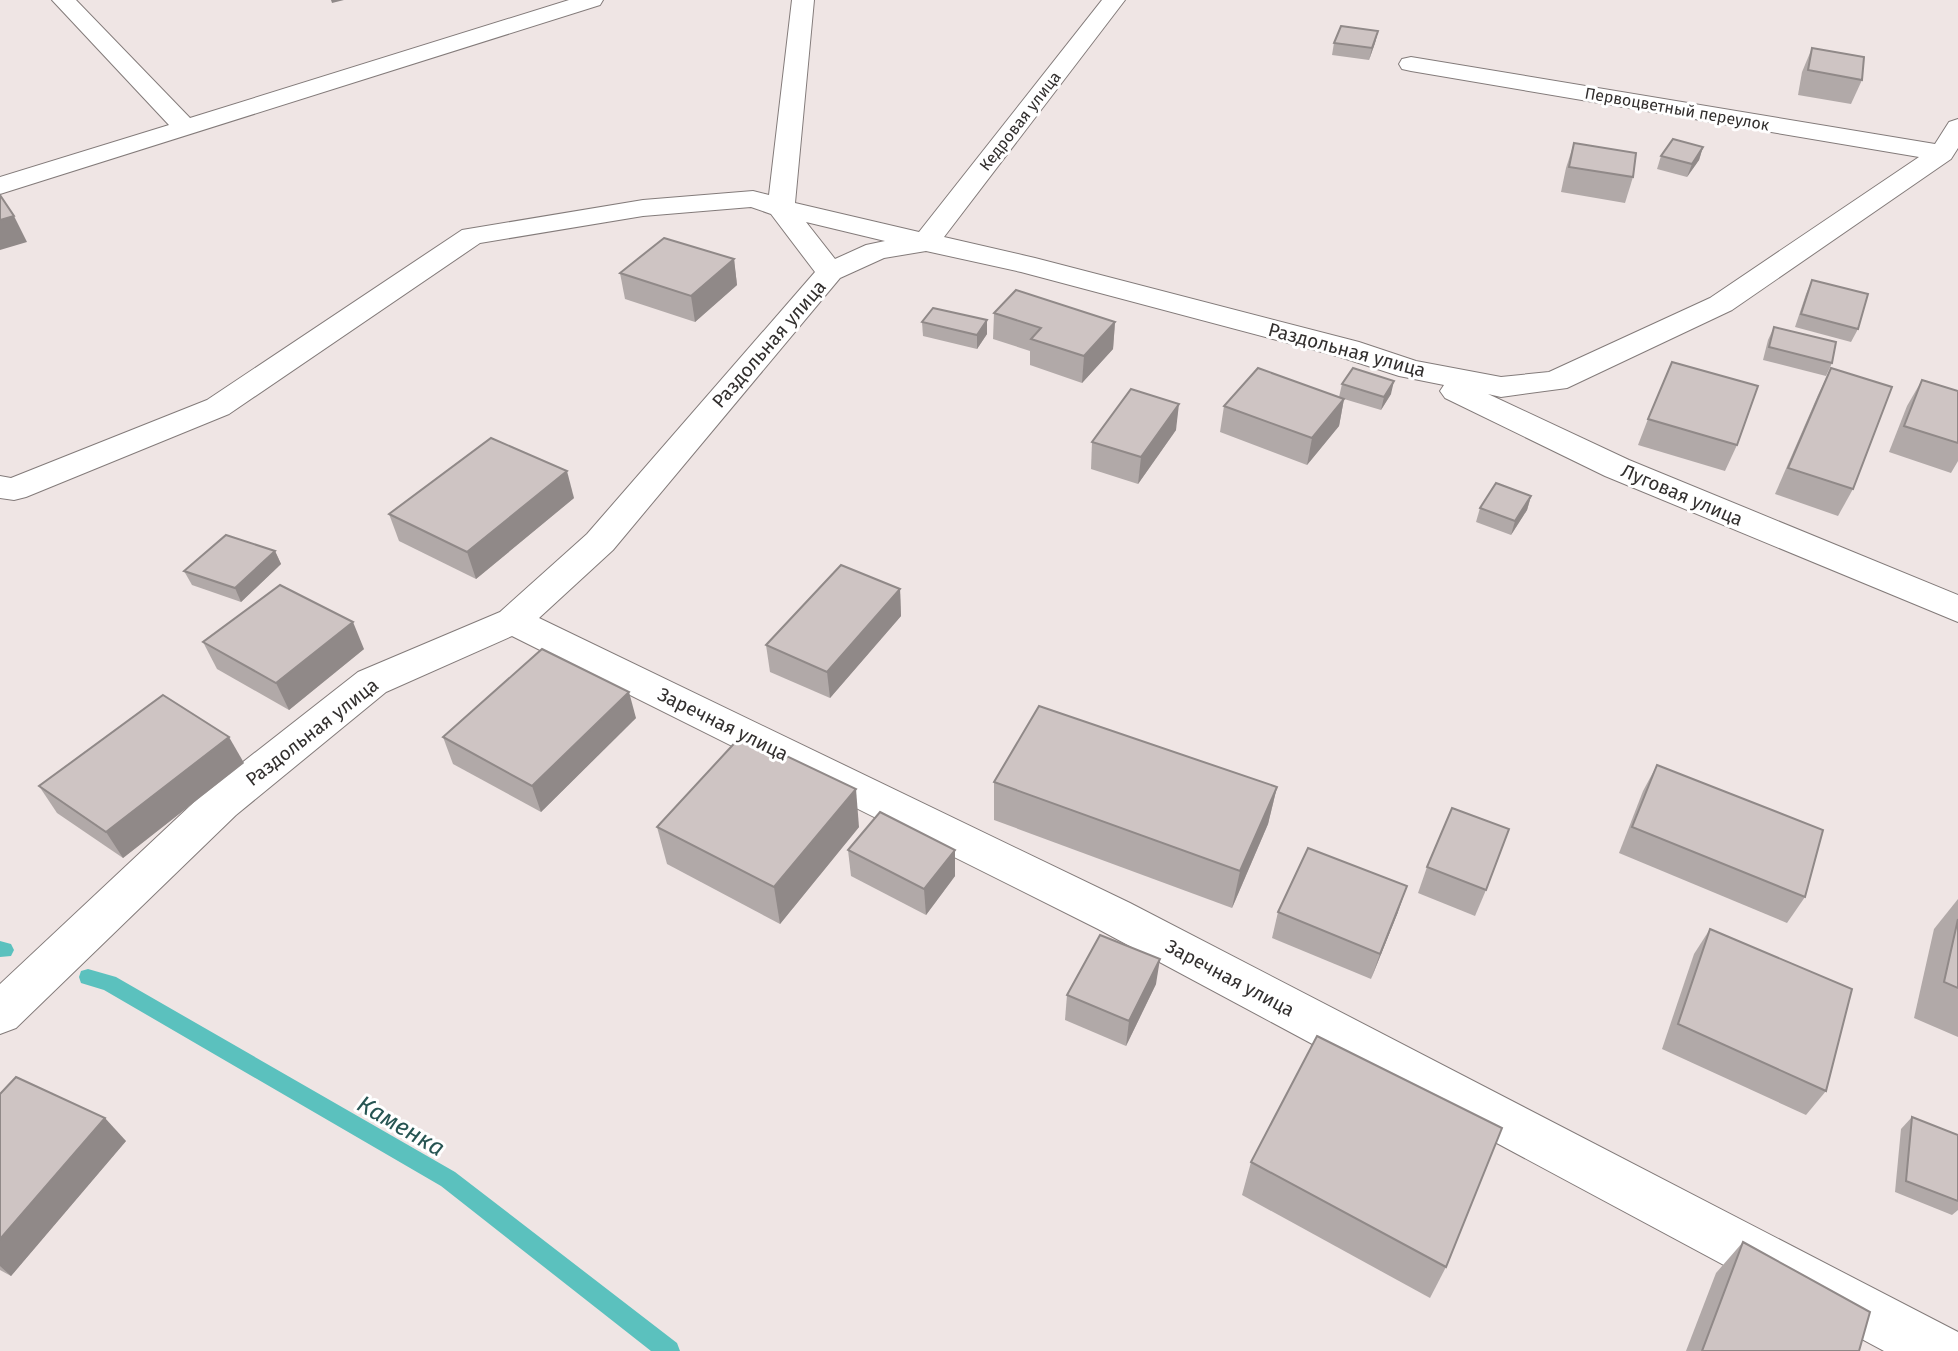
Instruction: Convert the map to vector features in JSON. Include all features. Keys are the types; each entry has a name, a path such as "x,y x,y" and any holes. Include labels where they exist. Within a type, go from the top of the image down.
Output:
{"street":[{"path":"63,0 185,128"},
{"path":"0,186 592,0"},
{"path":"803,0 781,208 830,272"},
{"name":"Кедровая улица","path":"926,242 1114,0"},
{"name":"Первоцветный переулок","path":"1411,64 1942,153"},
{"name":"Раздольная улица","path":"0,1014 221,803 372,682 513,621 600,542 830,272 876,251 926,242 1025,264 1335,345 1410,369 1501,387 1556,381 1721,304 1942,153 1958,127"},
{"path":"0,487 14,489 218,407 472,236 643,208 753,199 926,242"},
{"name":"Луговая улица","path":"1410,369 1617,468 1958,609"},
{"name":"Заречная улица","path":"513,621 1114,916 1939,1351"}],"building":[{"path":"1341,26 1378,31 1372,48 1334,43"},
{"path":"1812,48 1864,57 1862,80 1808,70"},
{"path":"1673,139 1703,147 1692,164 1661,156"},
{"path":"1574,143 1636,153 1633,177 1569,167"},
{"path":"0,195 14,216 0,220"},
{"path":"664,238 734,259 691,296 620,273"},
{"path":"1812,280 1868,294 1858,329 1801,314"},
{"path":"1016,290 1115,322 1084,356 1031,339 1041,328 994,313"},
{"path":"933,308 987,320 977,335 922,322"},
{"path":"1774,327 1836,342 1832,363 1769,347"},
{"path":"1672,362 1758,386 1737,445 1648,419"},
{"path":"1258,368 1344,399 1312,438 1224,406"},
{"path":"1353,368 1394,381 1384,397 1342,384"},
{"path":"1831,368 1892,387 1853,489 1788,468"},
{"path":"1922,380 1958,391 1958,443 1904,426"},
{"path":"1131,389 1179,404 1141,457 1092,442"},
{"path":"491,438 567,471 467,552 389,514"},
{"path":"1496,483 1531,496 1515,521 1480,508"},
{"path":"226,535 275,551 235,588 184,571"},
{"path":"841,565 900,589 827,672 766,645"},
{"path":"280,585 353,622 276,683 203,642"},
{"path":"542,649 629,692 532,786 443,737"},
{"path":"163,695 229,737 106,832 39,786"},
{"path":"1039,706 1277,787 1240,871 994,782"},
{"path":"742,735 856,789 774,887 657,827"},
{"path":"1657,765 1823,830 1805,897 1632,827"},
{"path":"1452,808 1509,829 1486,890 1427,867"},
{"path":"880,812 955,850 924,889 848,850"},
{"path":"1308,848 1407,886 1380,954 1278,912"},
{"path":"1958,919 1958,988 1944,982"},
{"path":"1710,929 1852,989 1826,1091 1678,1024"},
{"path":"1100,935 1160,959 1129,1021 1067,995"},
{"path":"1317,1036 1502,1128 1446,1267 1251,1162"},
{"path":"16,1077 105,1118 0,1239 0,1094"},
{"path":"1912,1117 1958,1135 1958,1201 1906,1181"},
{"path":"1743,1242 1870,1312 1859,1351 1702,1351"}],"waterway":[{"name":"Каменка","path":"0,949 5,950"},
{"name":"Каменка","path":"88,977 109,983 448,1179 669,1351"}]}
